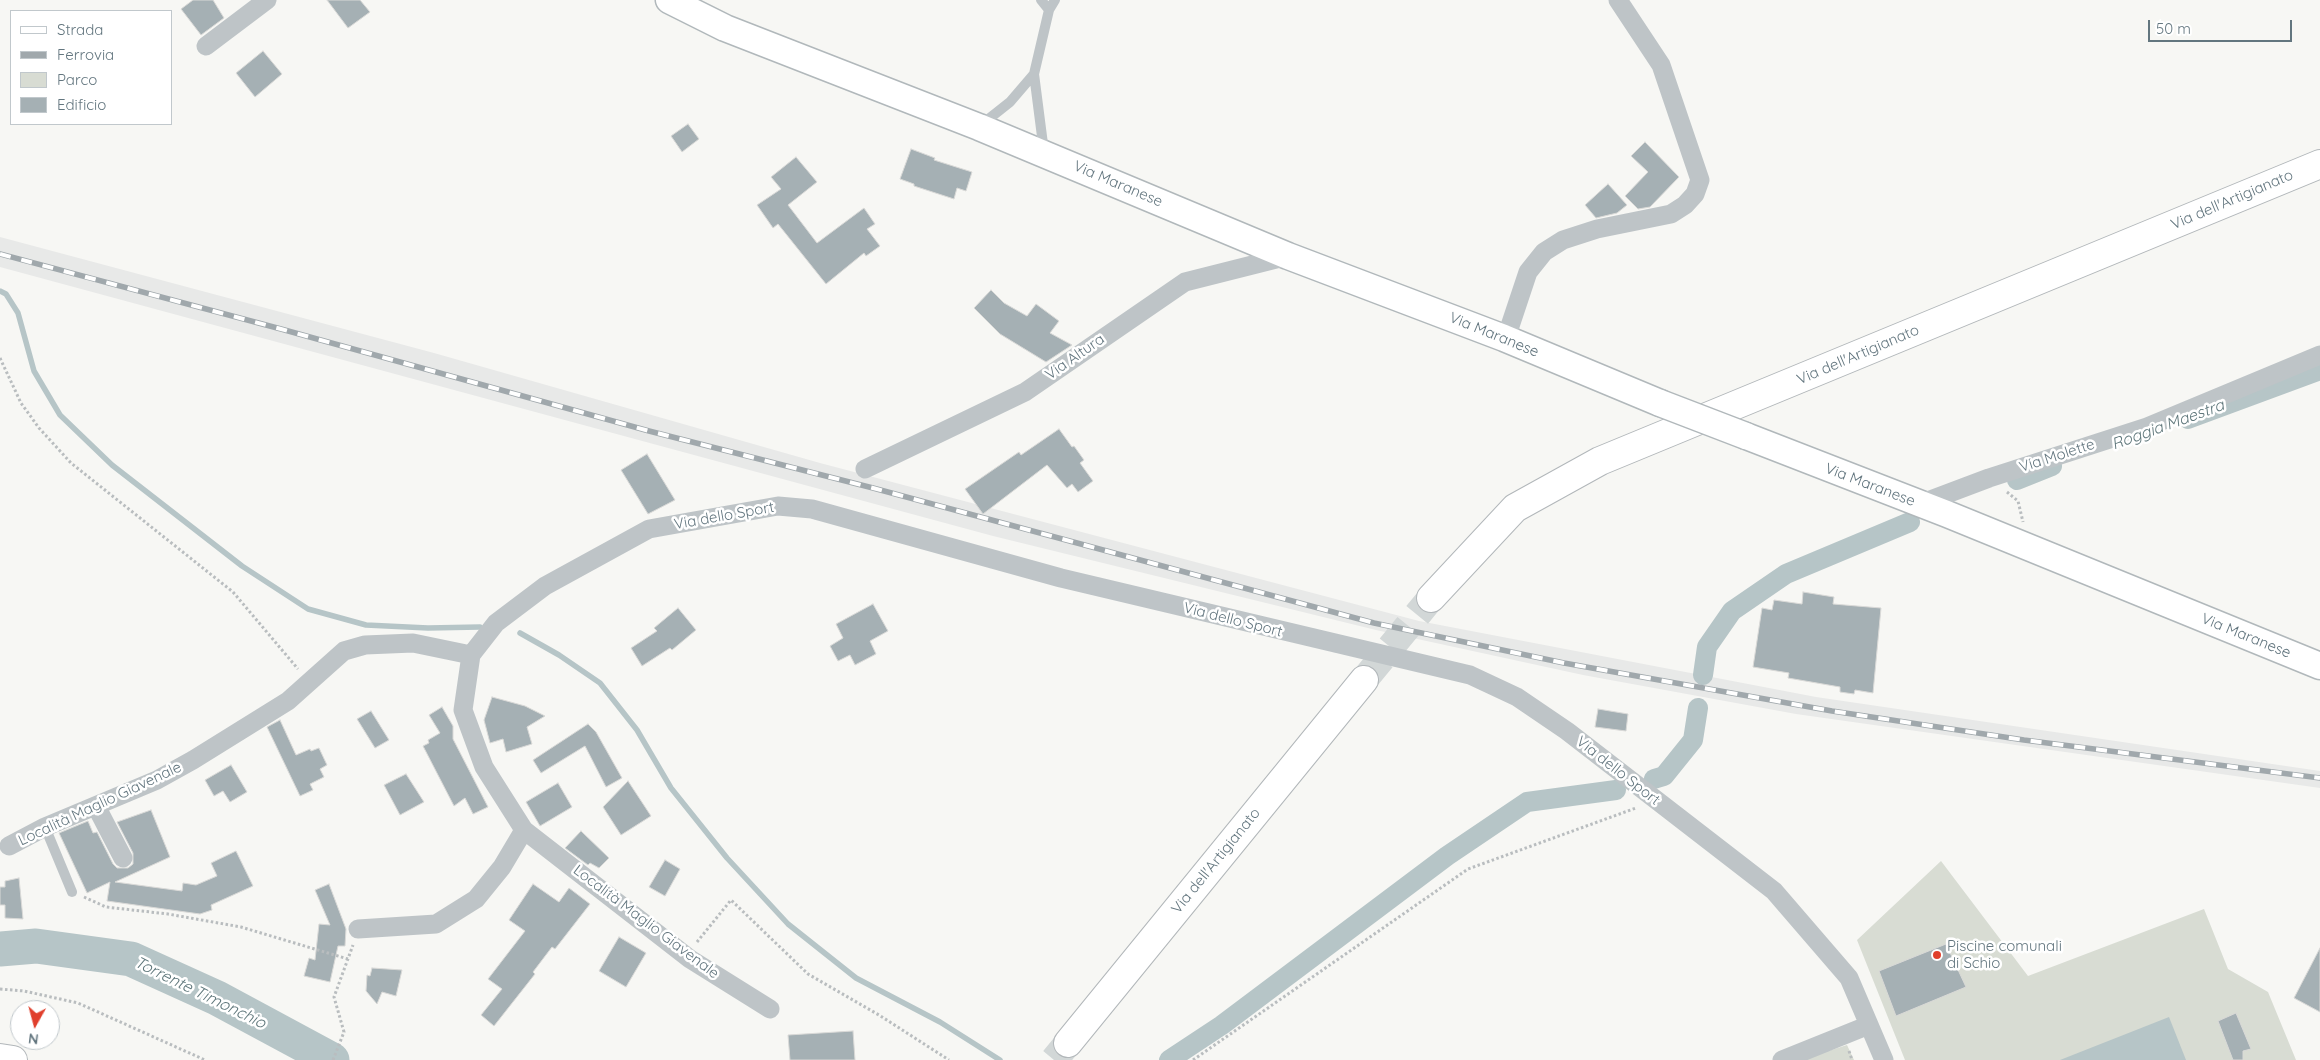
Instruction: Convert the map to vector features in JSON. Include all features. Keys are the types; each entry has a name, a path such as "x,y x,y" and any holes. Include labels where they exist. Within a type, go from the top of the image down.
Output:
{"highway":[{"name":"Via dell'Artigianato","path":"1431,598 1515,508 1600,461 2320,164"},
{"name":"Via dell'Artigianato","path":"1068,1043 1364,680"},
{"path":"0,1058 13,1060"}],"main road":[{"name":"Via Maranese","path":"669,0 725,28 979,126 1288,256 1504,338 1660,403 2028,547 2320,666"}],"street":[{"path":"206,46 267,0"},
{"path":"1504,338 1510,326 1528,272 1544,252 1563,240 1597,229 1671,214 1684,205 1694,194 1700,180 1660,64 1618,0"},
{"name":"Via Altura","path":"865,469 1025,392 1184,282 1288,256"},
{"name":"Via Molette","path":"1920,504 1989,478 2147,428 2320,355"},
{"name":"Via dello Sport","path":"477,648 496,622 545,586 649,530 778,506 812,508 1061,578 1470,675 1517,697 1567,731 1774,891 1849,978 1884,1060"},
{"name":"Località Maglio Giavenale","path":"9,846 45,827 157,780 193,760 251,726 288,701 344,651 365,645 412,643 477,648 463,710 484,767 524,830 686,956 770,1009"},
{"path":"96,806 123,858"},
{"path":"358,929 436,924 476,899 502,867 524,830"},
{"path":"1782,1060 1869,1025"}],"lane":[{"path":"1041,0 1049,10"},
{"path":"1044,153 1034,74 1049,10 1055,0"},
{"path":"979,126 1010,102 1034,74"},
{"path":"45,827 72,892"}],"path":[{"path":"0,358 21,403 39,428 71,463 234,592 310,682"},
{"name":"Via Molette","path":"1989,478 2018,501 2028,547"},
{"path":"1192,1060 1468,869 1656,801"},
{"path":"72,892 106,906 168,914 241,927 348,959"},
{"path":"686,956 731,900 808,974 879,1015 949,1060"},
{"path":"333,1060 344,1032 334,997 358,929"},
{"path":"0,989 24,991 78,1003 205,1060"}],"shaded area":[{"path":"0,237 434,353 820,463 1419,621 1816,697 2320,771 2320,788 1796,714 1583,675 1376,630 993,536 0,267"},
{"path":"2169,1017 2186,1060 2060,1060"}],"green space":[{"name":"Piscine comunali di Schio","path":"1941,861 2028,976 2204,909 2228,969 2268,992 2296,1060 1905,1060 1857,940"},
{"path":"1847,1045 1854,1060 1800,1060"}],"building":[{"path":"193,0 213,0 224,18 201,35 181,9"},
{"path":"327,0 360,0 370,12 348,28"},
{"path":"263,51 282,74 255,97 236,73"},
{"path":"688,124 699,139 682,152 671,136"},
{"path":"1645,142 1679,177 1650,207 1638,209 1625,196 1648,172 1631,156"},
{"path":"911,149 935,158 934,160 972,172 966,191 957,188 954,199 914,186 914,184 900,179"},
{"path":"796,157 817,182 788,205 817,243 864,208 875,224 867,229 880,246 866,256 864,253 826,284 778,224 773,228 757,205 781,189 771,177"},
{"path":"1608,184 1627,205 1617,213 1596,218 1585,205"},
{"path":"991,290 1004,303 1027,316 1036,304 1059,321 1050,333 1072,345 1046,362 1000,334 974,308"},
{"path":"1059,429 1084,460 1080,463 1093,481 1078,492 1072,484 1067,488 1047,465 983,514 965,489 1019,452 1021,455"},
{"path":"647,454 675,500 648,514 621,470"},
{"path":"1803,592 1834,597 1833,604 1881,608 1873,693 1855,690 1854,694 1840,692 1840,687 1788,678 1789,673 1753,667 1762,608 1772,610 1774,600 1802,604"},
{"path":"873,604 888,631 870,641 876,654 855,665 850,655 838,661 830,646 843,638 836,624"},
{"path":"678,608 696,630 672,650 670,648 642,666 631,648 657,631 654,628"},
{"path":"492,697 525,706 545,716 527,727 532,744 506,752 503,739 490,743 484,720"},
{"path":"442,707 453,726 453,739 488,807 473,814 465,798 454,806 423,746 429,743 428,740 440,733 429,715"},
{"path":"1598,709 1628,714 1626,731 1595,727"},
{"path":"371,711 389,740 375,748 357,719"},
{"path":"280,720 296,755 310,749 311,751 319,748 327,765 320,769 324,777 310,784 313,790 300,796 267,727"},
{"path":"588,724 596,732 622,778 606,787 585,746 541,773 533,760"},
{"path":"231,765 247,792 230,802 223,791 214,796 205,780"},
{"path":"406,774 424,802 400,815 384,785"},
{"path":"628,781 651,816 621,835 603,807"},
{"path":"558,783 572,807 540,826 526,802"},
{"path":"151,810 170,857 115,882 182,891 183,883 196,885 217,876 211,863 236,851 253,886 211,905 212,910 200,914 107,901 110,882 87,893 59,833 88,821 93,833 97,832 113,864 117,868 128,868 133,864 133,853 117,822"},
{"path":"581,831 609,858 599,868 590,863 588,865 565,848"},
{"path":"665,860 680,869 665,896 649,887"},
{"path":"19,878 23,919 5,918 5,905 0,905 0,887 5,887 5,881"},
{"path":"329,884 346,929 345,946 338,946 330,982 304,976 309,958 315,960 319,924 330,925 315,890"},
{"path":"533,884 559,902 569,888 590,904 555,949 552,947 533,972 535,974 494,1026 481,1015 502,989 488,979 525,931 509,920"},
{"path":"619,937 646,953 626,987 599,971"},
{"path":"1946,944 1966,987 1896,1016 1879,971"},
{"path":"2320,948 2320,1012 2294,998"},
{"path":"372,968 402,970 396,996 382,992 377,1004 366,991 367,975 370,976"},
{"path":"2236,1013 2251,1049 2243,1051 2243,1060 2233,1060 2218,1021"},
{"path":"853,1031 855,1060 790,1060 788,1035"}],"waterway":[{"path":"0,291 6,294 18,313 34,371 60,415 112,465 242,566 308,609 366,625 428,628 480,627"},
{"name":"Roggia Maestra","path":"2188,419 2320,370"},
{"name":"Roggia Maestra","path":"2017,480 2052,466"},
{"name":"Roggia Maestra","path":"1703,675 1707,647 1732,611 1786,574 1910,522"},
{"path":"520,633 559,655 600,683 637,730 671,788 727,858 788,924 856,978 940,1022 1000,1060"},
{"name":"Roggia Maestra","path":"1654,779 1664,776 1693,740 1698,708"},
{"path":"1169,1060 1222,1025 1447,856 1527,802 1616,790"},
{"name":"Torrente Timonchio","path":"0,949 36,946 131,959 217,998 332,1060"}],"tunnel":[{"path":"1364,680 1431,598"},
{"path":"1054,1060 1068,1043"}],"railway":[{"path":"0,254 281,329 649,431 873,488 1374,623 1564,663 1832,711 2024,740 2320,778"}],"place":[{"name":"Piscine comunali di Schio","path":"1937,955"}]}
